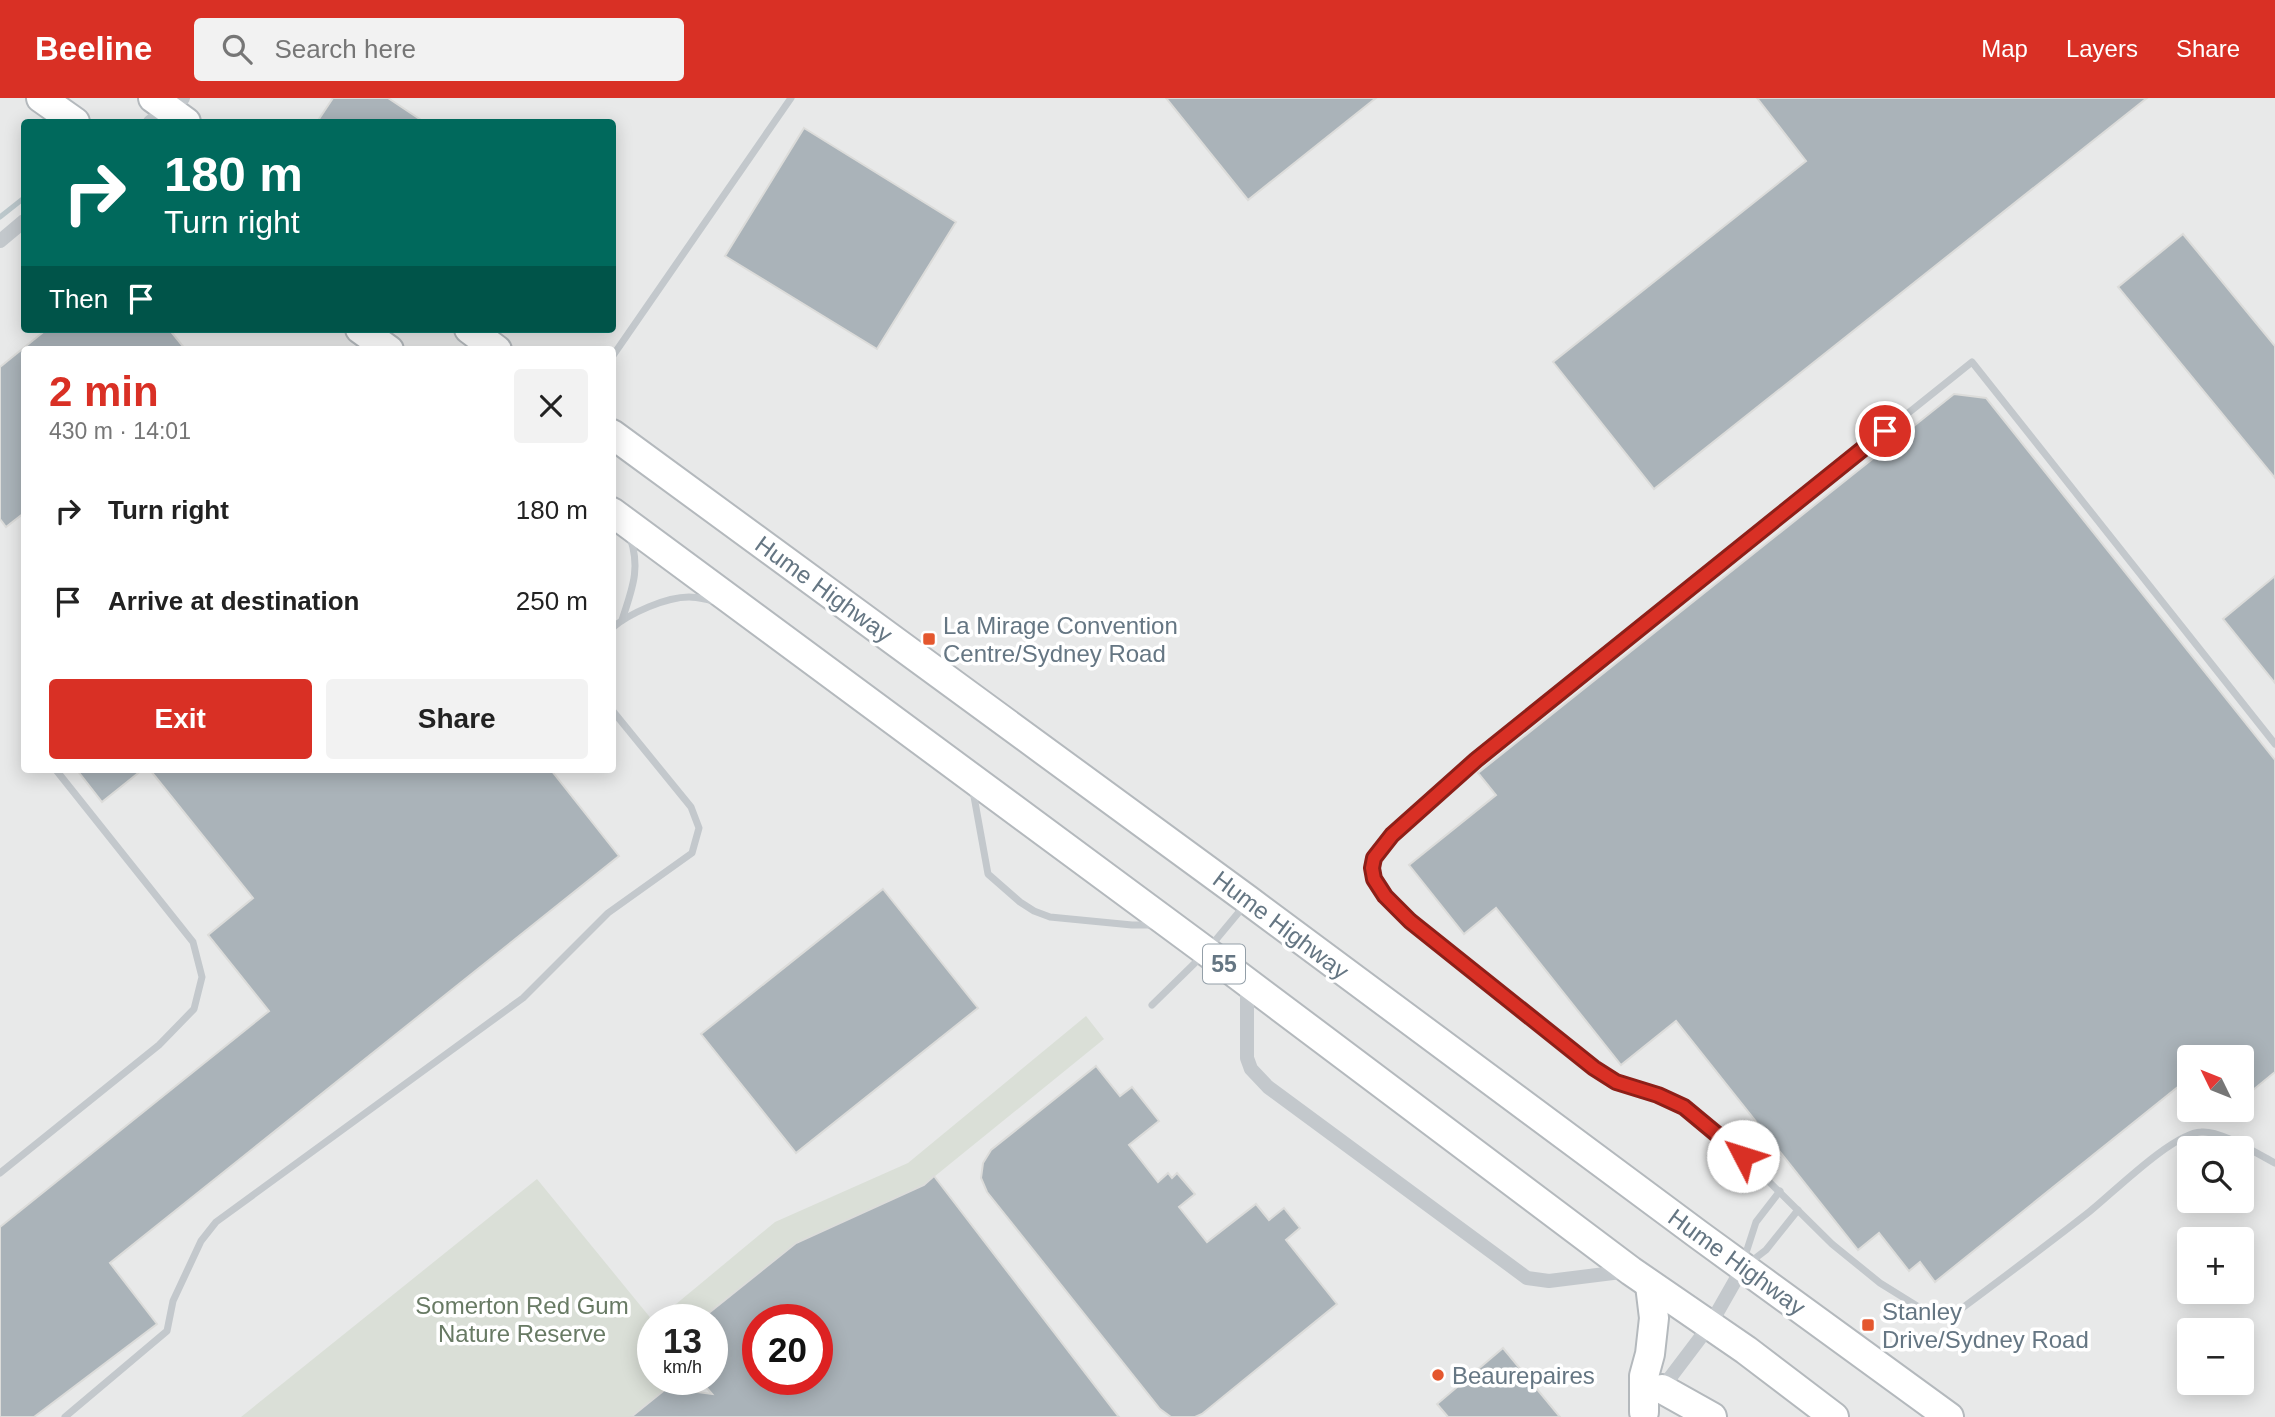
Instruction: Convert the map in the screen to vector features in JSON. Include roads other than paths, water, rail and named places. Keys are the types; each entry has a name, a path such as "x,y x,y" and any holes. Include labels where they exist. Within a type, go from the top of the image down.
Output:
{"highway":[{"path":"24,98 36,119"},
{"path":"41,98 71,119"},
{"path":"366,333 383,346"},
{"path":"474,333 492,346"},
{"name":"Hume Highway","path":"616,437 1949,1417"},
{"name":"55","path":"618,516 1207,951 1640,1278 1710,1325 1834,1417"},
{"path":"1640,1278 1654,1318 1650,1354 1644,1376 1642,1415"},
{"path":"1662,1389 1712,1417"}],"street":[{"path":"0,241 21,224"},
{"path":"1247,982 1247,1058 1251,1069 1268,1087 1527,1278 1549,1281 1640,1278"},
{"path":"1642,1415 1710,1325 1743,1267"}],"lane":[{"path":"616,351 791,98"},
{"path":"2275,744 1972,362 1476,760 1392,835 1374,858 1372,868 1374,879 1385,896 1410,921 1594,1068 1616,1082 1658,1095 1684,1107 1743,1156 1832,1244 1880,1283 1917,1306 1934,1313 1949,1314 1961,1310 2171,1145 2188,1135 2202,1132 2217,1134 2275,1163"},
{"path":"618,516 636,555 635,582 622,620"},
{"path":"616,625 652,606 688,597 738,605"},
{"path":"65,1417 167,1331 173,1301 201,1241 216,1222 523,998 608,913 692,853 699,828 691,807 616,715"},
{"path":"0,1173 159,1045 194,1009 202,977 193,942 58,773"},
{"path":"970,777 988,874 1020,902 1050,917 1132,925 1171,925"},
{"path":"1152,1005 1207,951 1248,900"},
{"path":"1743,1267 1756,1222 1780,1191"},
{"path":"1743,1267 1766,1250 1798,1210"}],"waterway":[{"path":"0,217 21,200"}],"place":[{"name":"La Mirage Convention Centre/Sydney Road","path":"929,639"},
{"name":"Stanley Drive/Sydney Road","path":"1868,1325"},
{"name":"Beaurepaires","path":"1438,1375"}],"park label":[{"name":"Somerton Red Gum Nature Reserve","path":"522,1319"}]}
